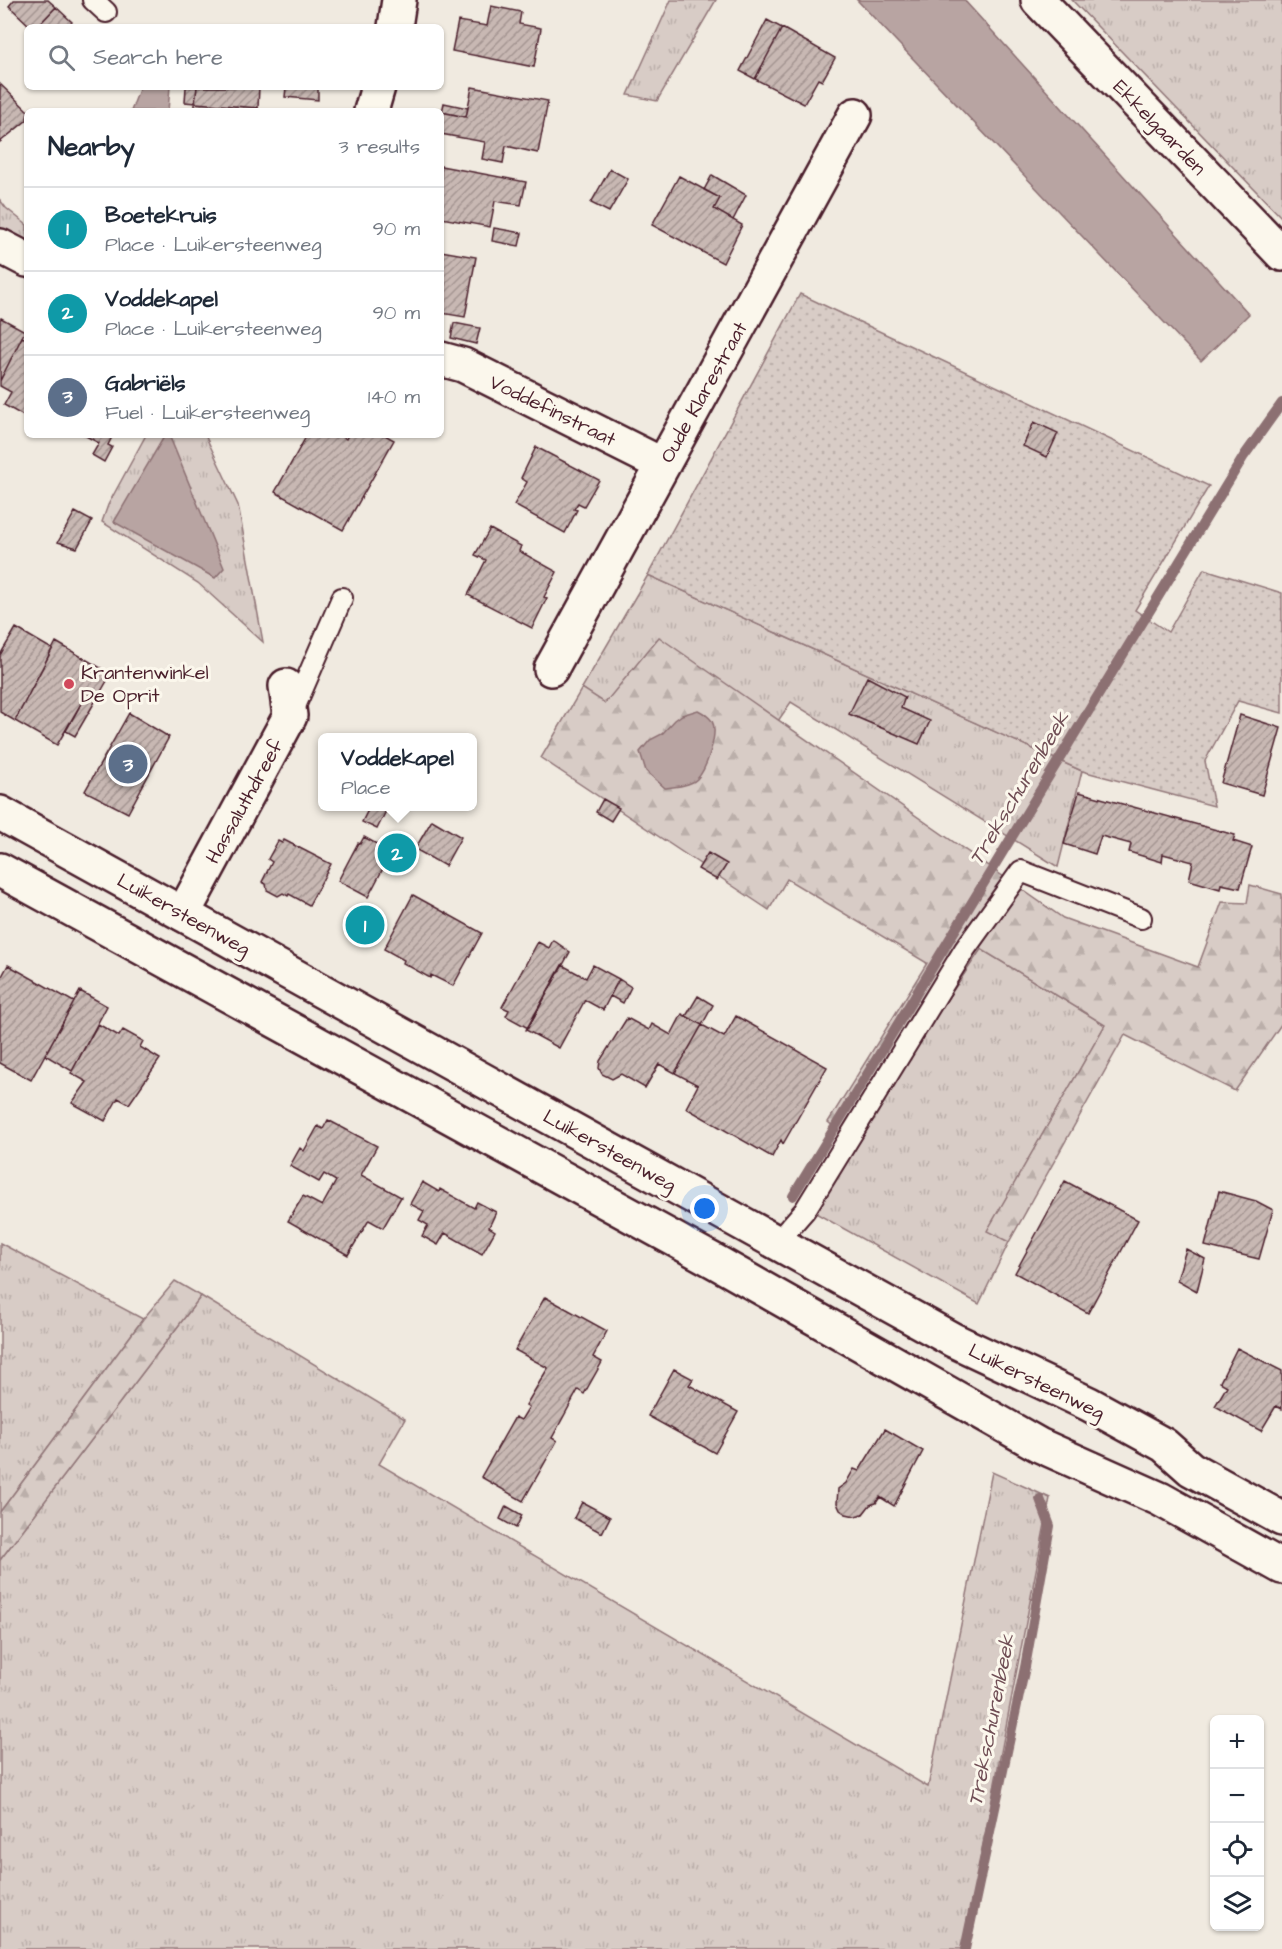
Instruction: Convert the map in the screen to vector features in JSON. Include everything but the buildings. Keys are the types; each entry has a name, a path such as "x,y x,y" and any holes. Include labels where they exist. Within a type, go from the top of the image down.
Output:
{"main road":[{"path":"395,24 399,0"},
{"name":"Ekkelgaarden","path":"1038,0 1282,254"},
{"path":"372,108 377,90"},
{"name":"Oude Klarestraat","path":"551,669 855,115"},
{"path":"0,246 24,258"},
{"name":"Voddefinstraat","path":"444,360 463,365 663,465"},
{"name":"Hassaluthdreef","path":"183,914 288,701"},
{"name":"Luikersteenweg","path":"0,813 953,1340 1089,1404 1164,1445 1191,1469 1282,1519"},
{"path":"0,870 716,1262 1038,1445 1160,1499 1282,1567"}],"lane":[{"path":"288,701 342,598"},
{"path":"777,1242 805,1210 965,949 1020,871 1141,918"}],"green space":[{"path":"671,0 716,0 657,101 628,95"},
{"path":"1072,0 1282,0 1282,218"},
{"path":"0,200 24,223 24,243 0,231"},
{"path":"800,294 1209,486 1135,610 1168,632 1204,569 1282,593 1282,713 1238,701 1205,761 1214,806 1082,771 648,575"},
{"path":"144,438 206,438 238,505 263,642 198,583 102,522 108,505"},
{"path":"648,575 1082,771 1058,867 791,702 778,721 659,638 605,704 582,688"},
{"path":"659,637 1063,918 1198,967 1222,902 1247,903 1250,885 1282,894 1282,1023 1235,1091 1125,1035 1009,1242 987,1231 1105,1025 981,949 851,1141 828,1122 927,963 787,879 769,910 541,758 582,688 605,703"},
{"path":"981,949 1105,1025 988,1230 1009,1242 979,1304 812,1211 851,1141"},
{"path":"0,1243 143,1319 0,1512"},
{"path":"175,1281 201,1296 0,1560 0,1512 143,1319"},
{"path":"201,1296 405,1419 379,1464 928,1787 992,1472 1050,1498 963,1949 0,1949 0,1560"}],"shaded area":[{"path":"857,0 964,0 1249,314 1201,361"},
{"path":"139,90 170,90 168,108 132,108"},
{"path":"163,438 170,438 224,568 215,578 114,522"},
{"path":"698,710 711,719 714,727 708,760 701,774 694,781 682,786 665,788 646,771 640,752 650,740 662,734 675,720"}],"waterway":[{"name":"Trekschurenbeek","path":"793,1196 1244,456 1282,403"},
{"name":"Trekschurenbeek","path":"965,1949 1025,1667 1050,1526 1040,1499"}],"place":[{"name":"Krantenwinkel De Oprit","path":"69,684"},
{"name":"Gabriëls","path":"128,764"},
{"name":"Voddekapel","path":"397,853"},
{"name":"Boetekruis","path":"365,925"}]}
